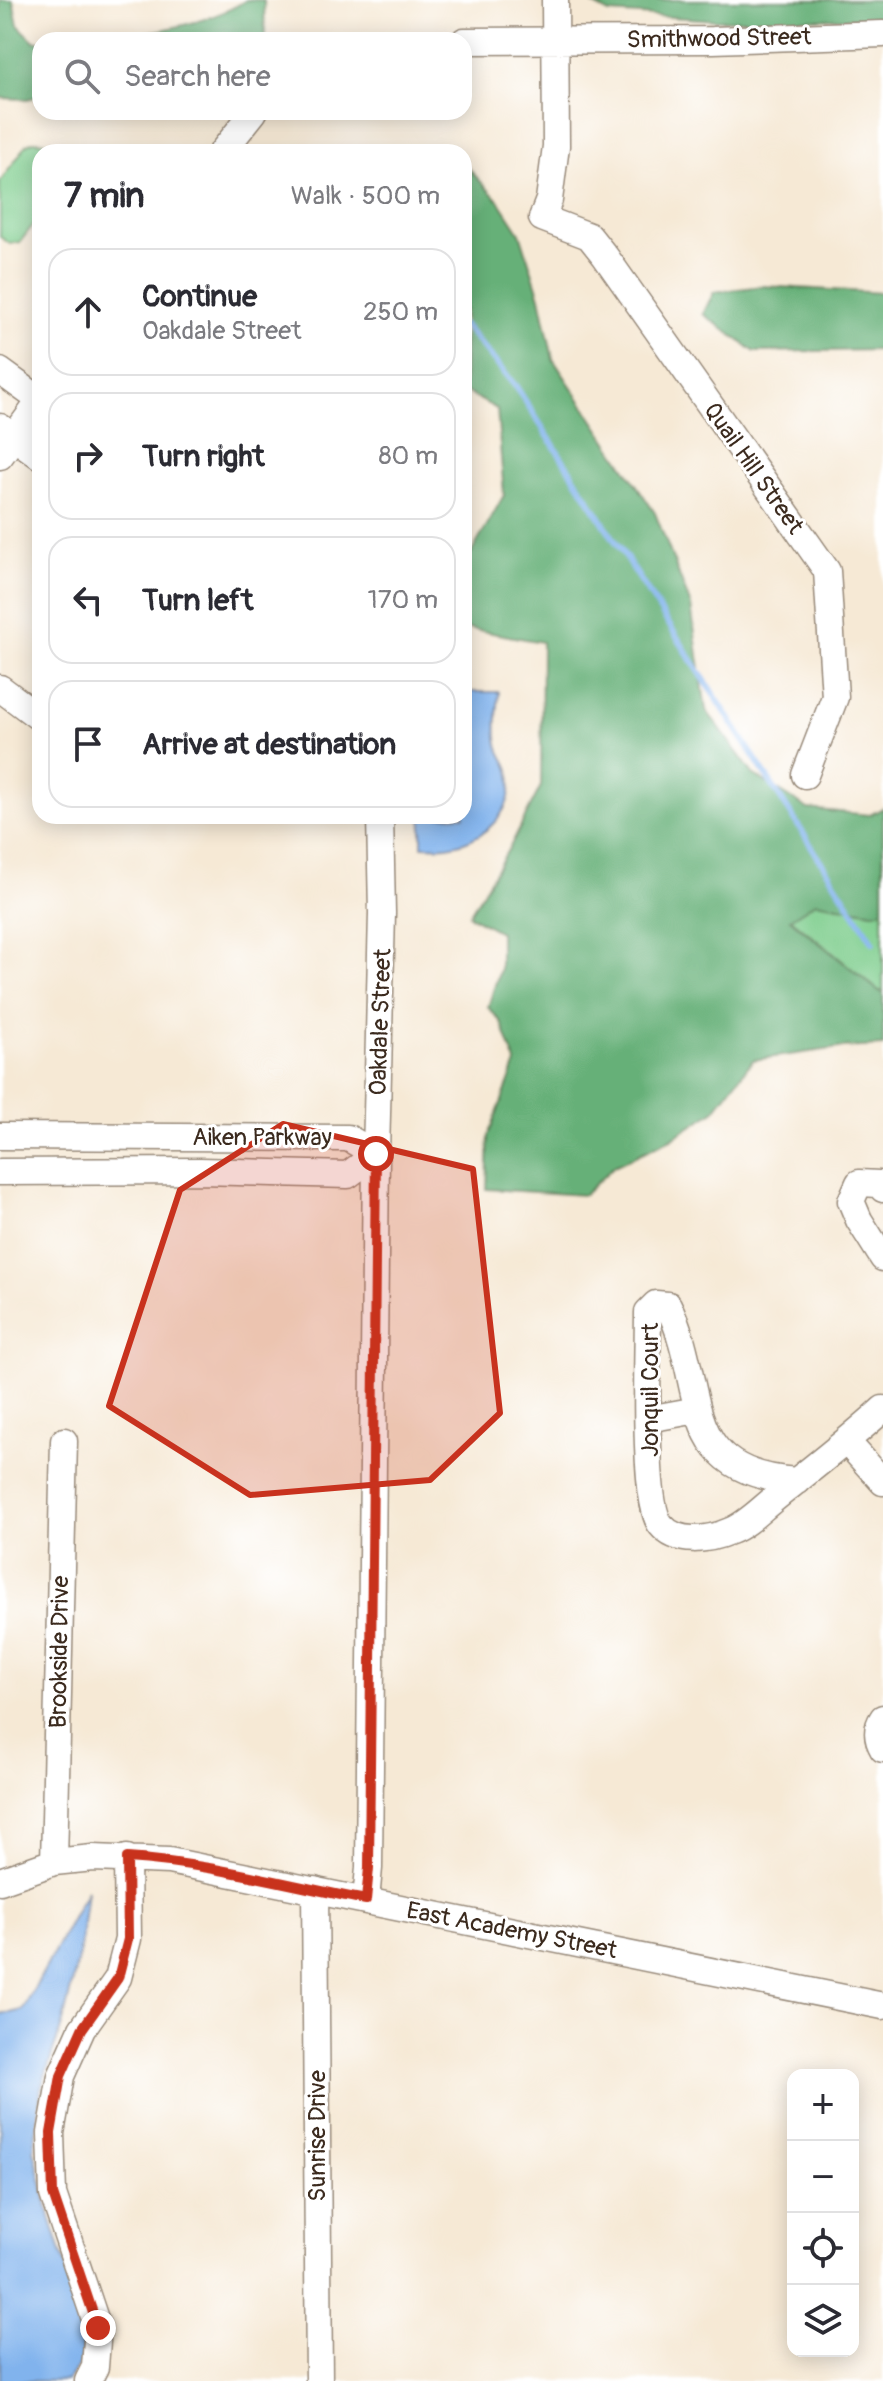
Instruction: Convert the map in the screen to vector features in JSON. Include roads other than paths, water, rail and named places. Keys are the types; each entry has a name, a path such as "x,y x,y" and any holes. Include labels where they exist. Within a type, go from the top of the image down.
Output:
{"street":[{"path":"555,0 555,40"},
{"name":"Smithwood Street","path":"472,41 713,40 883,34"},
{"name":"Quail Hill Street","path":"555,40 556,146 551,188 542,218 589,236 827,571 835,697 805,775"},
{"path":"228,144 248,120"},
{"path":"0,371 32,395"},
{"path":"32,410 5,440 32,452"},
{"path":"0,688 32,712"},
{"name":"Oakdale Street","path":"366,1900 369,1868 376,1154 382,913 380,824"},
{"name":"Aiken Parkway","path":"0,1136 348,1138 376,1154 348,1175 201,1171 0,1172"},
{"path":"883,1189 879,1184 859,1183 851,1201 883,1258"},
{"name":"Jonquil Court","path":"797,1481 770,1479 744,1471 721,1455 697,1410 674,1316 668,1305 656,1304 648,1312 651,1494 653,1510 660,1525 672,1534 687,1539 712,1537 733,1530 797,1481 847,1442 883,1409"},
{"path":"648,1419 697,1410"},
{"name":"Brookside Drive","path":"54,1862 64,1441"},
{"path":"847,1442 883,1482"},
{"path":"883,1718 878,1725 878,1742 883,1749"},
{"name":"East Academy Street","path":"0,1881 54,1862 93,1858 169,1861 883,2006"},
{"path":"88,2381 95,2367 98,2328 53,2194 51,2133 61,2076 82,2029 118,1978 128,1939 127,1858"},
{"name":"Sunrise Drive","path":"315,1890 319,2381"}],"water":[{"path":"472,692 499,692 497,735 511,784 504,810 496,821 474,838 447,846 422,846 422,824 472,824"},
{"path":"87,1890 80,1951 63,2022 41,2088 34,2149 50,2217 85,2328 80,2365 67,2381 0,2381 0,2015 23,2010"}],"waterway":[{"path":"472,335 517,388 873,942"}]}
